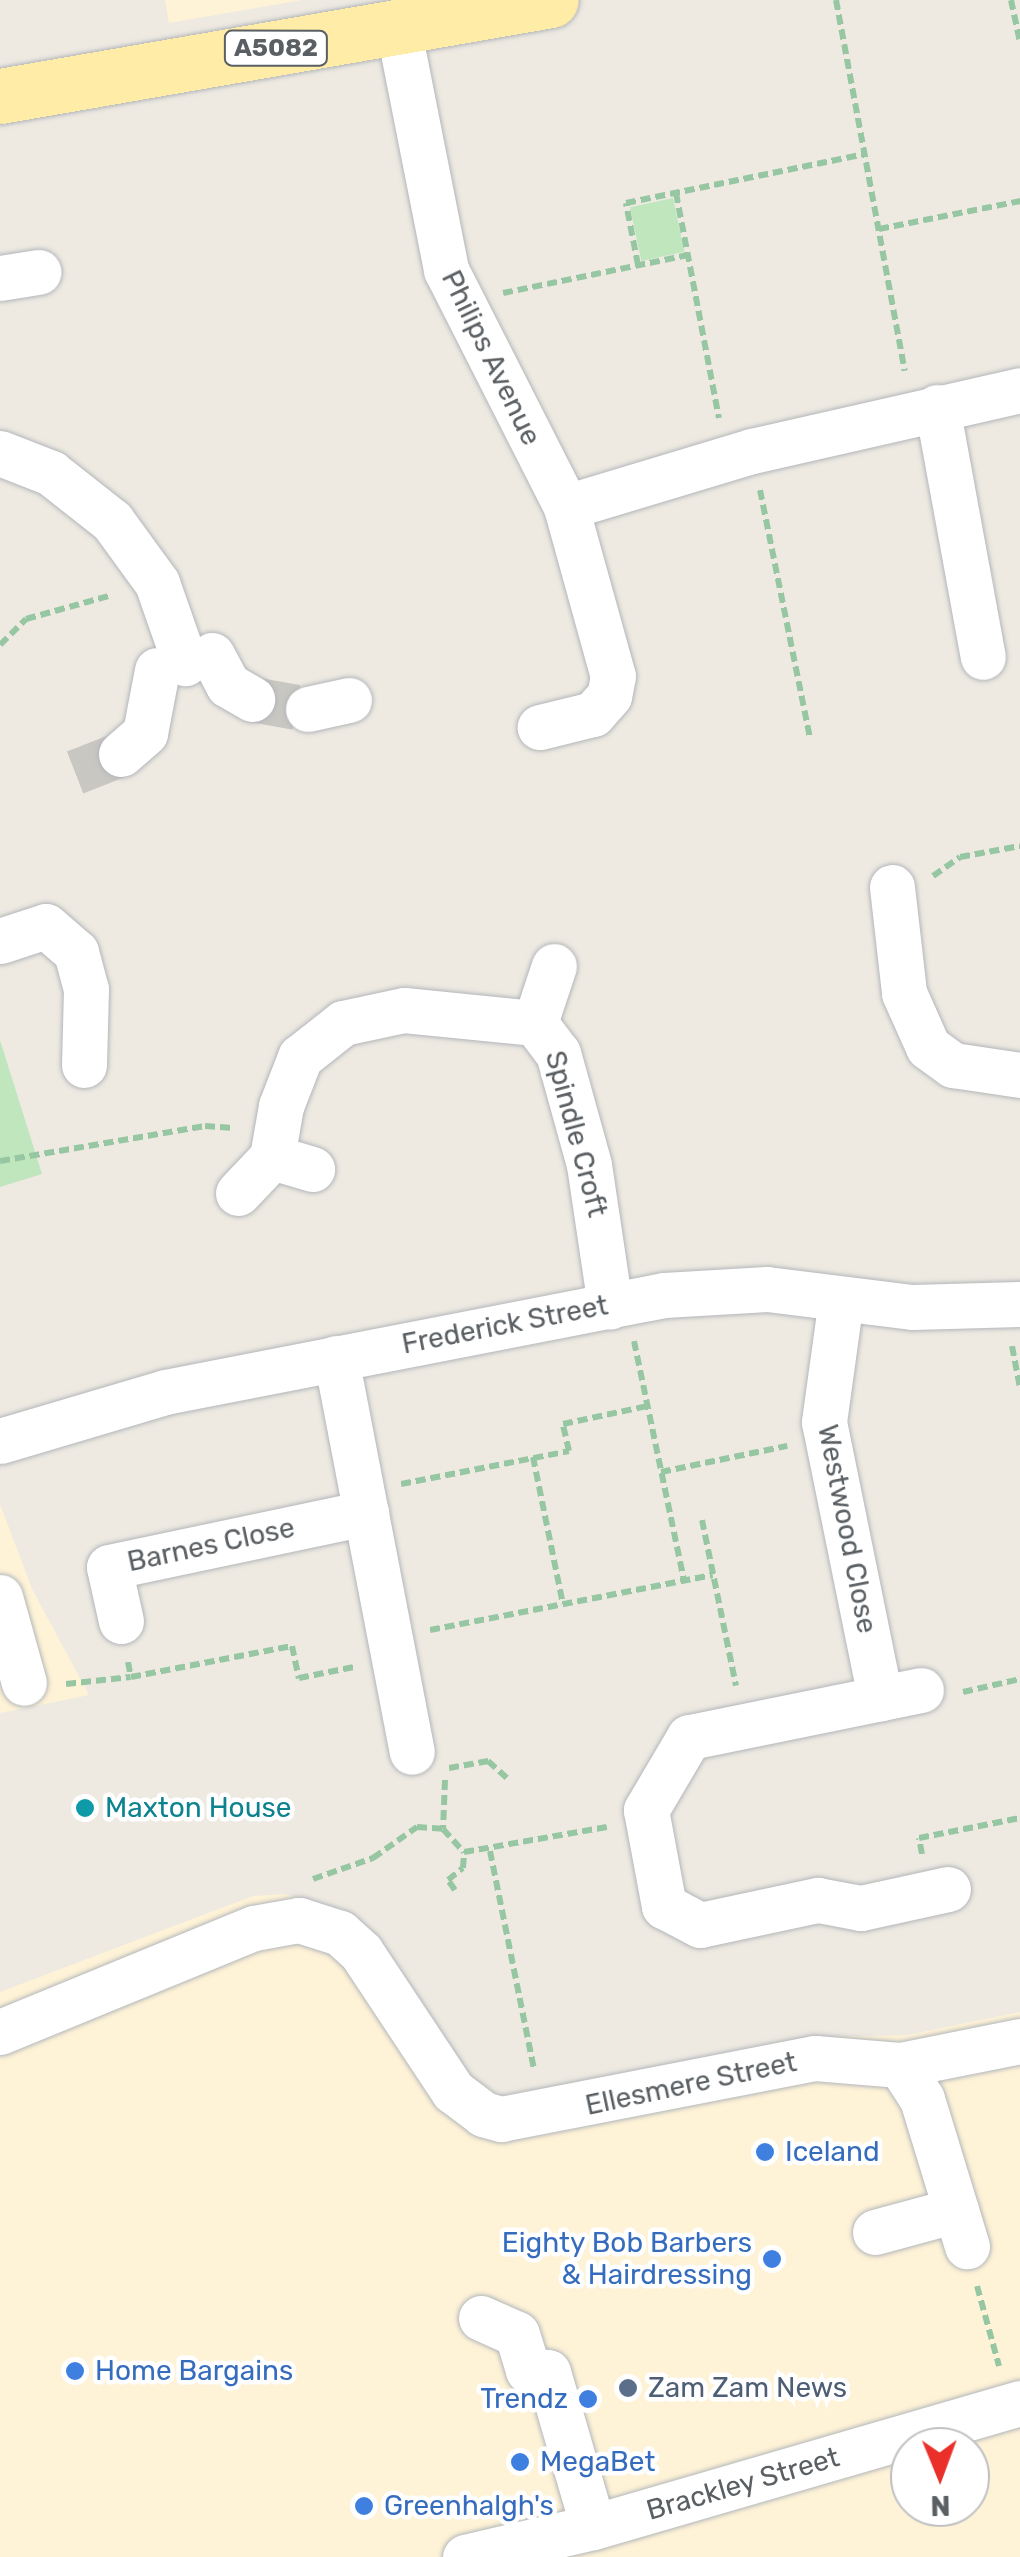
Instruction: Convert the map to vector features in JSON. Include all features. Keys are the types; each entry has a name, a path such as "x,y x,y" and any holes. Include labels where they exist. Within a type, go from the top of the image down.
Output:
{"main road":[{"name":"A5082","path":"0,96 361,21 551,0"}],"street":[{"name":"Philips Avenue","path":"361,21 458,302 566,507 613,676 609,696 593,714 540,727"},
{"path":"566,507 739,454 1020,390"},
{"path":"925,410 983,657"},
{"path":"0,453 51,473 84,495 129,542 157,584 184,663 252,699"},
{"path":"121,754 145,733 184,663"},
{"path":"898,876 904,993 928,1047 953,1065 1020,1076"},
{"path":"0,941 46,926 76,952 86,989 84,1065"},
{"path":"535,1023 554,966"},
{"name":"Spindle Croft","path":"238,1193 286,1152 300,1057 344,1022 404,1010 535,1023 558,1053 589,1165 618,1304"},
{"name":"Frederick Street","path":"0,1441 81,1412 618,1304 767,1290 912,1308 1020,1304"},
{"name":"Westwood Close","path":"841,1300 825,1387 828,1438 900,1694"},
{"path":"336,1358 412,1752"},
{"name":"Barnes Close","path":"121,1621 109,1567 364,1502"},
{"path":"0,1597 24,1683"},
{"path":"900,1694 689,1738 678,1748 647,1799 664,1906 700,1925 818,1900 862,1908 940,1891"},
{"path":"0,2032 254,1928 290,1921"},
{"name":"Ellesmere Street","path":"290,1921 321,1924 361,1952 454,2091 483,2114 533,2116 815,2058 900,2065 1020,2041"},
{"path":"875,2232 961,2228 922,2099 900,2065"},
{"path":"480,2318 518,2334 528,2370 548,2372 593,2527"},
{"name":"Brackley Street","path":"465,2557 515,2552 1015,2405"}],"path":[{"path":"836,0 879,230 925,410"},
{"path":"1012,0 1020,42"},
{"path":"638,265 626,204 864,154"},
{"path":"676,193 688,255 810,739"},
{"path":"879,230 1020,201"},
{"path":"458,302 688,255"},
{"path":"0,644 26,619 157,584"},
{"path":"898,876 960,857 1020,846"},
{"path":"0,1161 205,1126 286,1152"},
{"path":"618,1304 648,1406 684,1580"},
{"path":"364,1502 568,1450 563,1424 648,1406"},
{"path":"661,1472 828,1438"},
{"path":"533,1458 563,1604"},
{"path":"702,1520 744,1726"},
{"path":"672,1526 685,1524"},
{"path":"24,1683 94,1685 292,1646 299,1678 392,1648 563,1604 713,1574"},
{"path":"121,1621 131,1677"},
{"path":"900,1694 942,1686 954,1693 1020,1680"},
{"path":"442,1829 444,1769 488,1761 510,1780"},
{"path":"940,1891 919,1838 1020,1818"},
{"path":"464,1852 648,1819"},
{"path":"290,1921 292,1888 373,1858 417,1827 442,1829 464,1852 464,1868 448,1880 454,1890"},
{"path":"490,1850 537,2086"},
{"path":"961,2228 1015,2405"}],"shaded area":[{"path":"165,0 302,0 169,23"},
{"path":"0,1504 32,1589 89,1695 0,1713"},
{"path":"285,1894 340,1910 458,2069 503,2097 828,2037 907,2035 1020,2012 1020,2557 0,2557 0,1992 253,1896"}],"green space":[{"path":"673,198 684,252 641,261 630,207"},
{"path":"0,1040 42,1174 0,1187"}],"tunnel":[{"path":"252,699 308,709"},
{"path":"75,772 121,754"}],"place":[{"name":"Maxton House","path":"85,1808"},
{"name":"Iceland","path":"765,2152"},
{"name":"Eighty Bob Barbers & Hairdressing","path":"772,2259"},
{"name":"Home Bargains","path":"75,2371"},
{"name":"Zam Zam News","path":"628,2388"},
{"name":"Trendz","path":"588,2399"},
{"name":"MegaBet","path":"520,2462"},
{"name":"Greenhalgh's","path":"364,2506"}]}
